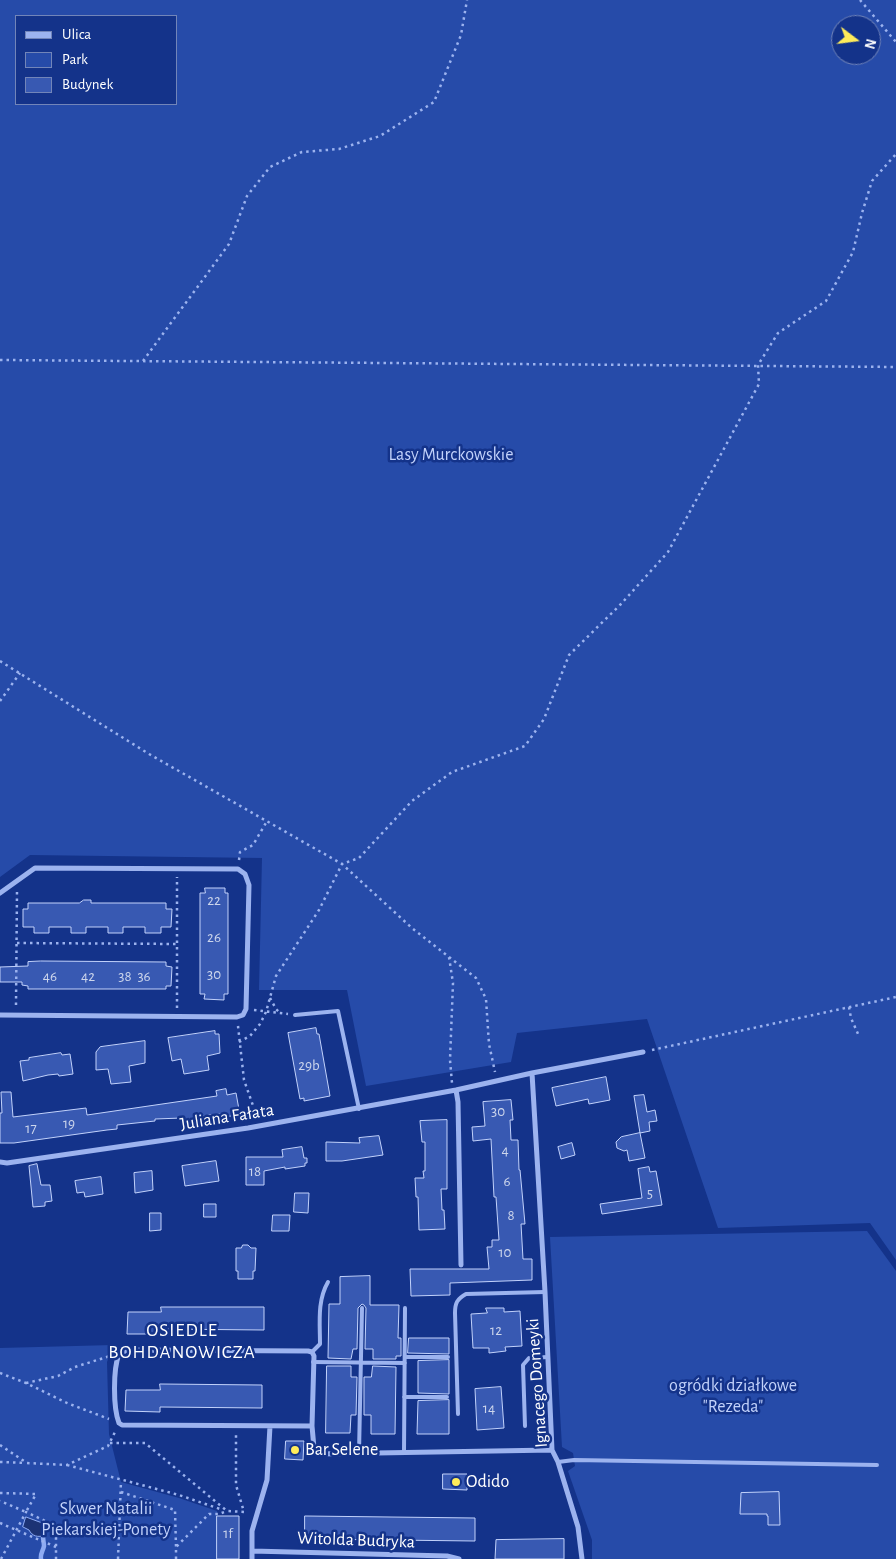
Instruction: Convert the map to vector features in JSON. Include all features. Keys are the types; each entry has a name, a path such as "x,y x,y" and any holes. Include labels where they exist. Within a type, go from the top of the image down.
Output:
{"street":[{"path":"0,893 35,868 238,869 245,874 249,885 246,1009 243,1014 237,1017 0,1015"},
{"name":"Juliana Fałata","path":"0,1162 8,1163 262,1126 454,1091 532,1073 643,1052"},
{"name":"Ignacego Domeyki","path":"532,1073 552,1450 558,1462 578,1527 582,1559"},
{"path":"454,1091 458,1102 461,1265"},
{"path":"312,1426 122,1425 115,1414 115,1363 118,1354 127,1350 312,1352 314,1362 312,1426 314,1448 318,1454 552,1450"},
{"path":"252,1559 252,1531 267,1480 270,1426"},
{"name":"Witolda Budryka","path":"252,1550 447,1556 459,1559"}],"lane":[{"path":"295,1015 338,1011 359,1109"},
{"path":"312,1352 320,1344 320,1301 322,1292 328,1282"},
{"name":"Ignacego Domeyki","path":"458,1414 455,1304 459,1298 466,1294 545,1292"},
{"path":"359,1453 362,1308"},
{"path":"404,1452 405,1308"},
{"path":"405,1358 448,1357"},
{"path":"526,1426 523,1365 529,1358 548,1357"},
{"path":"314,1362 405,1363"},
{"path":"404,1397 446,1397"},
{"path":"558,1462 574,1460 877,1465"}],"path":[{"path":"143,362 229,244 247,196 270,166 302,152 339,149 380,136 434,102 461,36 467,0"},
{"path":"860,0 896,42"},
{"path":"239,1042 250,1036 260,1024 266,1012 276,976 319,910 342,864 359,858 412,801 452,772 525,746 544,719 569,656 621,604 668,552 758,384 758,365 778,333 826,301 853,252 872,181 896,154"},
{"path":"0,360 896,367"},
{"path":"0,661 149,754 342,864 413,929 476,978 486,999 489,1044 497,1081"},
{"path":"0,701 20,673"},
{"path":"238,869 240,852 253,845 267,821"},
{"path":"177,877 177,1010"},
{"path":"9,1005 17,1005 17,881"},
{"path":"17,943 177,944"},
{"path":"449,957 452,983 450,1060 454,1091"},
{"path":"643,1052 896,997"},
{"path":"270,998 276,1010 280,1013"},
{"path":"849,1008 858,1034"},
{"path":"246,1009 295,1015"},
{"path":"237,1017 244,1080 254,1111 262,1126"},
{"path":"26,1383 58,1376 75,1367 118,1354"},
{"path":"0,1373 67,1403 119,1423 108,1446 67,1465"},
{"path":"0,1462 67,1465 179,1495 227,1511 244,1512 236,1485 236,1426"},
{"path":"109,1443 145,1443 227,1511"},
{"path":"0,1445 27,1463"},
{"path":"118,1559 121,1480"},
{"path":"121,1492 175,1510 176,1559"},
{"path":"0,1493 36,1494 1,1559"},
{"path":"0,1501 56,1526 56,1559"},
{"path":"176,1547 209,1514 220,1514 227,1511"},
{"path":"0,1523 56,1546"}],"green space":[{"name":"Lasy Murckowskie","path":"0,0 896,0 896,1260 870,1223 718,1228 647,1019 517,1033 511,1062 366,1086 347,990 259,990 262,858 30,855 0,877"},
{"name":"ogródki działkowe \"Rezeda\"","path":"867,1231 896,1271 896,1559 592,1559 592,1540 568,1471 575,1466 573,1453 562,1447 550,1237"},
{"name":"Skwer Natalii Piekarskiej-Ponety","path":"113,1345 107,1362 109,1434 121,1482 217,1511 217,1559 0,1559 0,1348"}],"shaded area":[{"path":"26,1517 45,1524 45,1535 36,1536 23,1527"}],"building":[{"path":"205,888 225,888 225,893 228,893 228,994 224,994 224,1000 204,999 205,994 200,994 200,893 205,893"},
{"path":"84,900 91,900 91,903 166,903 166,909 172,909 171,927 161,927 161,933 145,933 145,927 123,927 123,933 108,933 108,927 86,927 86,933 71,933 71,927 49,927 49,933 34,933 34,927 23,927 23,909 28,909 28,903 79,903"},
{"path":"28,962 166,962 166,966 172,967 171,986 166,986 166,989 28,989 28,986 22,985 22,982 0,982 0,967 28,966"},
{"path":"316,1028 317,1034 319,1034 330,1096 304,1101 304,1098 300,1099 288,1033"},
{"path":"215,1031 215,1034 219,1034 220,1053 207,1056 209,1070 184,1074 181,1059 172,1061 168,1038"},
{"path":"145,1041 145,1063 129,1066 131,1082 111,1084 108,1069 96,1070 96,1052 100,1047"},
{"path":"61,1053 62,1055 70,1054 73,1074 48,1075 23,1081 20,1061"},
{"path":"606,1077 610,1100 589,1104 588,1099 556,1106 552,1088"},
{"path":"226,1089 227,1095 236,1093 240,1115 222,1117 221,1114 182,1120 182,1118 155,1119 155,1121 117,1125 117,1129 14,1143 0,1143 1,1092 11,1092 13,1117 86,1108 87,1115 217,1096 216,1091"},
{"path":"644,1095 647,1112 655,1110 657,1121 649,1122 650,1131 640,1133 634,1096"},
{"path":"511,1100 513,1120 510,1120 511,1140 518,1140 525,1224 521,1224 523,1259 532,1259 532,1280 450,1283 450,1295 411,1296 410,1269 489,1269 487,1247 492,1247 492,1240 499,1240 496,1197 494,1197 491,1139 473,1141 472,1127 485,1126 483,1102"},
{"path":"447,1120 447,1189 441,1189 445,1229 419,1230 418,1197 416,1197 415,1178 424,1178 423,1171 425,1171 425,1142 422,1142 420,1121"},
{"path":"640,1133 645,1158 629,1161 627,1150 624,1151 617,1148 616,1142 621,1137"},
{"path":"379,1136 383,1155 342,1161 326,1161 326,1142 360,1143 359,1138"},
{"path":"572,1143 575,1155 561,1159 558,1147"},
{"path":"302,1147 304,1158 307,1158 305,1166 264,1171 264,1185 246,1185 246,1157 283,1157 282,1150"},
{"path":"216,1161 219,1181 185,1186 182,1166"},
{"path":"37,1164 41,1185 50,1185 52,1201 45,1202 45,1206 33,1207 29,1166"},
{"path":"649,1167 650,1172 656,1171 662,1205 602,1214 600,1204 642,1198 638,1169"},
{"path":"152,1171 153,1190 135,1193 134,1173"},
{"path":"101,1177 103,1194 85,1197 84,1192 77,1193 75,1181"},
{"path":"295,1193 309,1193 308,1213 294,1212"},
{"path":"204,1204 216,1204 216,1217 204,1217"},
{"path":"150,1213 161,1213 161,1230 150,1231"},
{"path":"273,1215 290,1215 289,1231 272,1231"},
{"path":"243,1245 256,1248 253,1279 238,1279 236,1248 241,1248"},
{"path":"370,1276 370,1305 399,1305 398,1338 401,1338 401,1356 396,1356 396,1359 373,1359 373,1349 365,1349 366,1308 362,1304 358,1308 357,1349 353,1349 351,1359 328,1358 329,1304 340,1304 340,1277"},
{"path":"161,1307 264,1307 264,1330 162,1329 162,1334 127,1334 128,1312 161,1312"},
{"path":"486,1308 504,1308 504,1312 520,1311 522,1346 505,1347 506,1351 489,1353 489,1348 473,1348 471,1314 487,1313"},
{"path":"409,1338 449,1338 449,1354 408,1353"},
{"path":"449,1360 449,1394 418,1393 418,1361"},
{"path":"327,1366 351,1366 351,1377 357,1377 356,1415 351,1415 350,1433 326,1433"},
{"path":"373,1366 396,1367 395,1434 371,1434 371,1415 364,1415 364,1377 371,1377"},
{"path":"160,1384 262,1385 262,1408 160,1407 160,1412 125,1411 126,1390 160,1390"},
{"path":"501,1387 504,1428 477,1430 475,1389"},
{"path":"449,1400 449,1434 417,1434 418,1401"},
{"name":"Bar Selene","path":"286,1441 304,1441 303,1460 285,1459"},
{"path":"443,1474 467,1474 467,1490 443,1489"},
{"path":"779,1492 780,1525 768,1525 767,1514 740,1514 741,1493"},
{"path":"217,1516 239,1516 239,1559 217,1559"},
{"path":"305,1516 475,1518 475,1541 305,1539"},
{"path":"564,1539 564,1559 495,1559 496,1540"}],"waterway":[{"path":"41,1559 44,1546 43,1536"}],"place":[{"name":"Bar Selene","path":"295,1450"},
{"name":"Odido","path":"456,1482"}],"district":[{"name":"OSIEDLE BOHDANOWICZA","path":"182,1341"}]}
